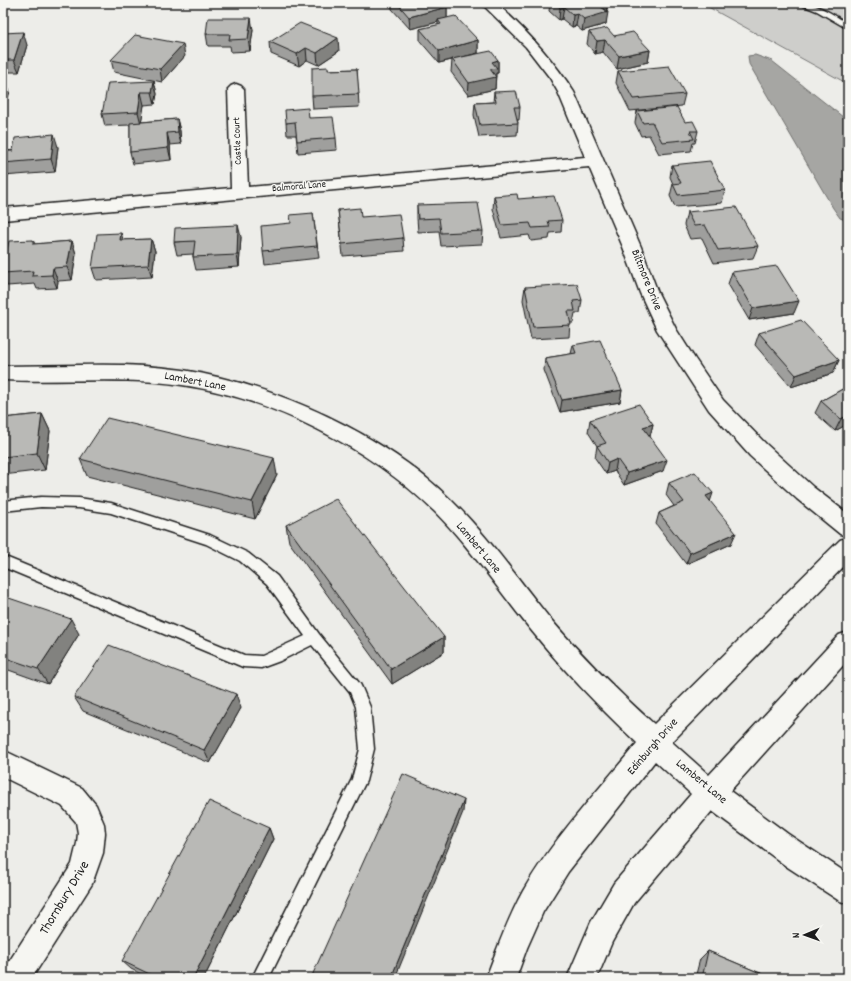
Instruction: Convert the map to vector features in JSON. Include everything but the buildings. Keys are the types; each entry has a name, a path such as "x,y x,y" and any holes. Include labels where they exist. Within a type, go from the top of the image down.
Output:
{"street":[{"name":"Biltmore Drive","path":"488,3 528,40 557,77 566,92 667,330 712,399 758,450 805,493 848,526"},
{"name":"Castle Court","path":"236,89 240,192"},
{"name":"Balmoral Lane","path":"3,214 595,161"},
{"name":"Lambert Lane","path":"3,373 26,375 91,372 147,373 208,382 308,415 359,441 405,474 443,506 478,545 530,612 584,674 654,742 710,793 810,866 848,890"},
{"name":"Lambert Lane","path":"3,380 26,375"},
{"name":"Edinburgh Drive","path":"501,978 514,943 533,902 558,862 654,742 848,547"},
{"path":"582,978 602,932 624,893 710,793 848,643"},
{"name":"Thornbury Drive","path":"3,763 71,797 81,807 89,820 92,838 89,857 82,874 15,978"}],"lane":[{"path":"801,3 820,9 848,27"},
{"path":"3,506 41,502 79,503 111,508 210,540 244,557 272,580 314,638 355,688 363,707 367,749 359,781 260,978"},
{"path":"3,561 243,661 261,662 275,657 314,638"}],"shaded area":[{"path":"701,3 848,3 848,84"},
{"path":"755,55 772,61 848,121 848,221 840,218 833,208 749,64 748,56"}]}
